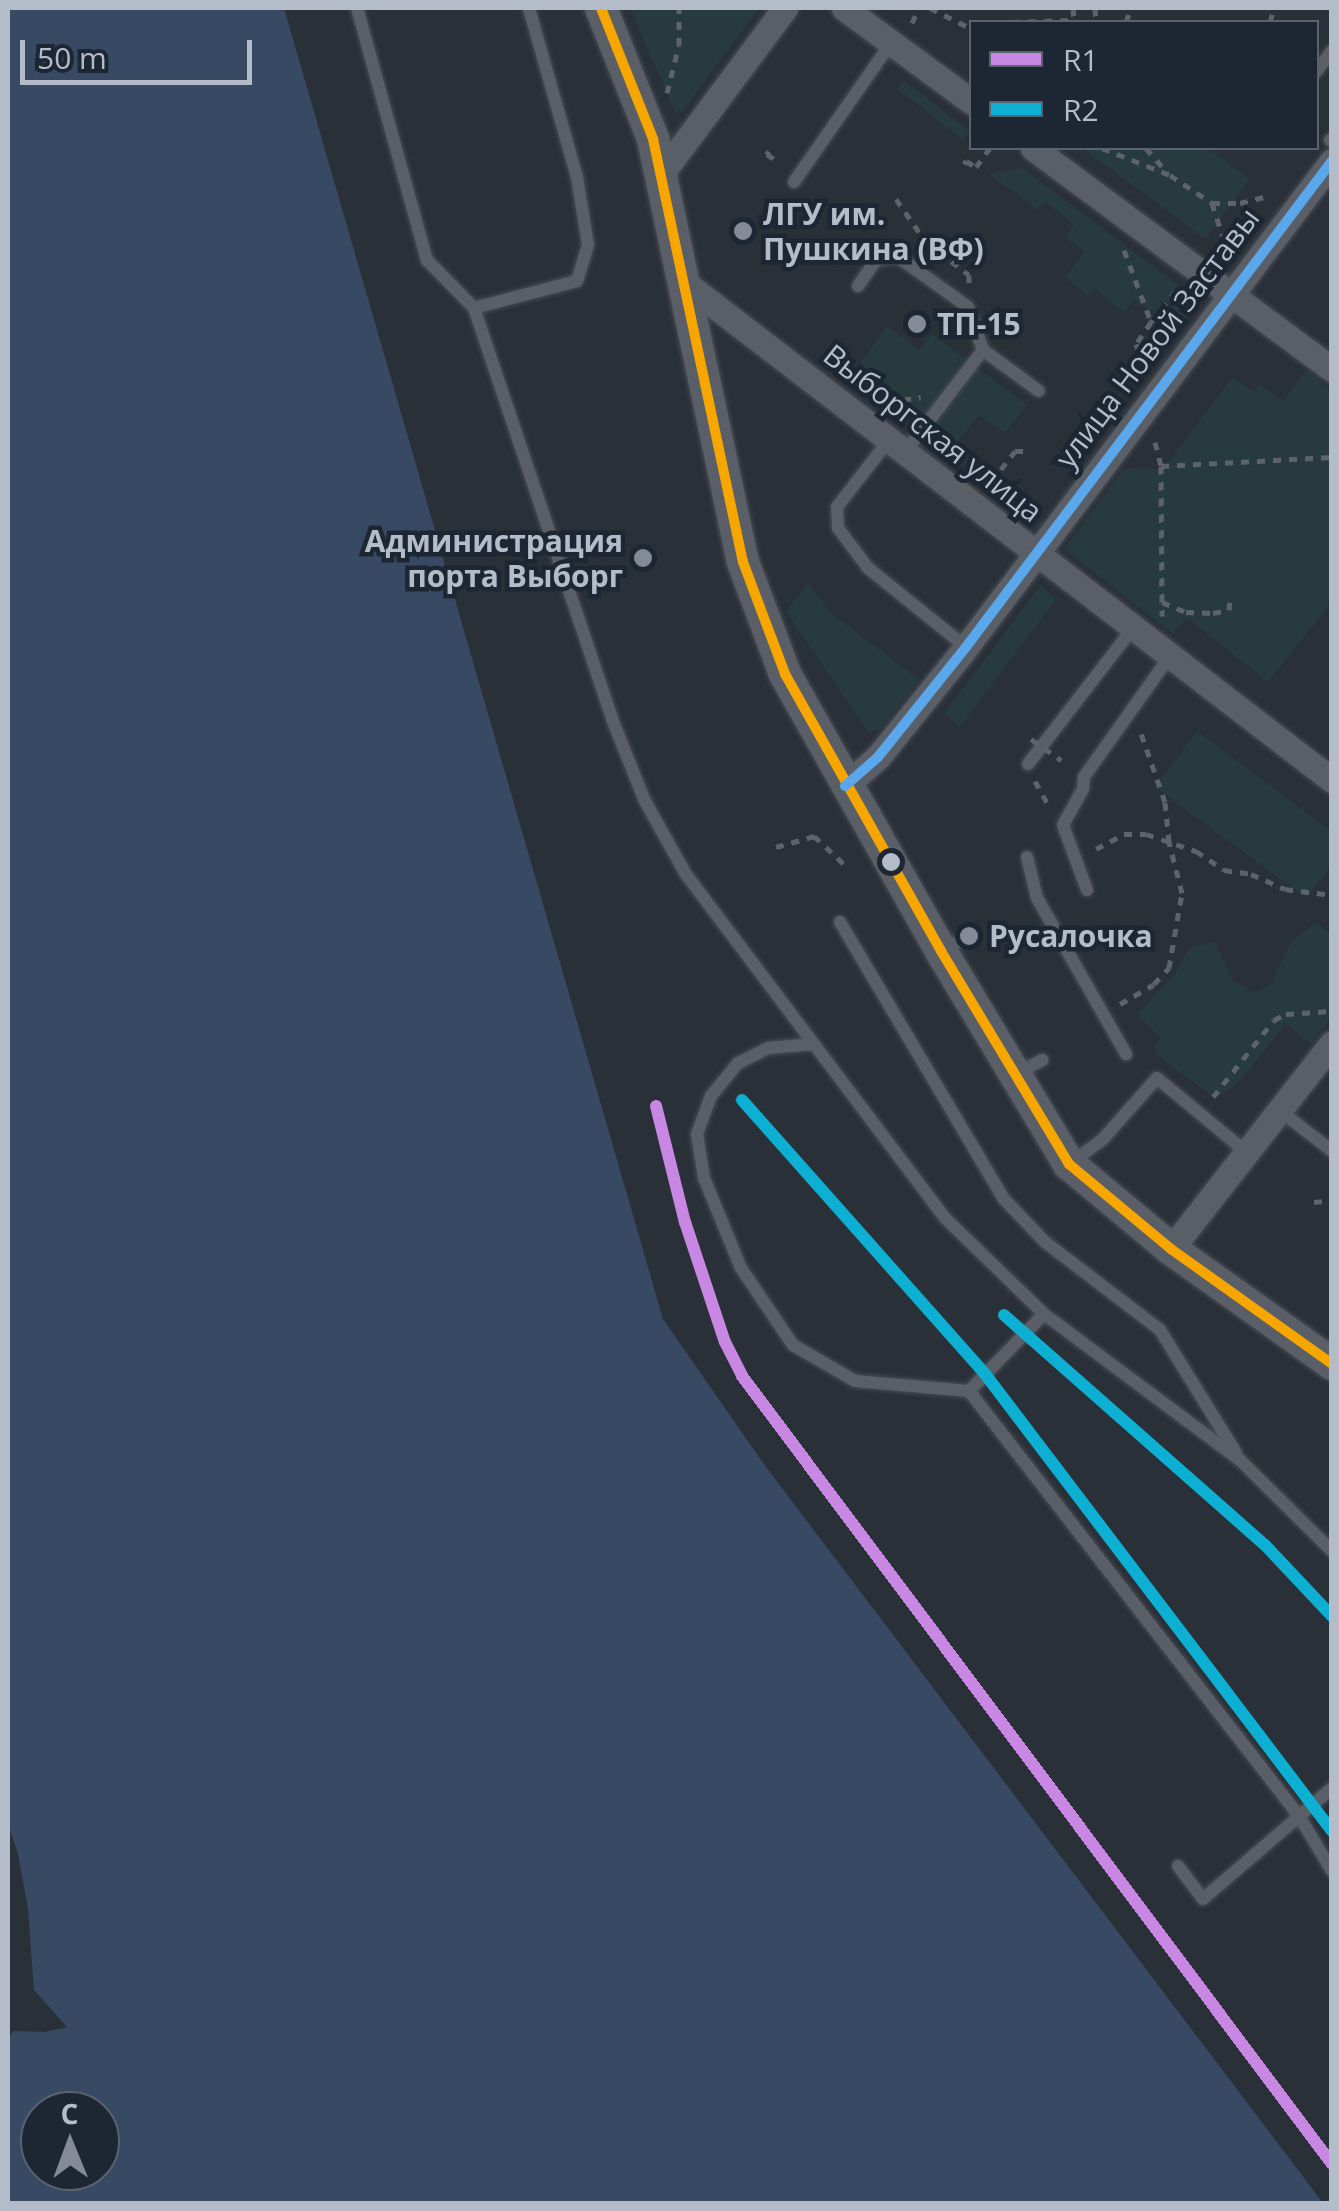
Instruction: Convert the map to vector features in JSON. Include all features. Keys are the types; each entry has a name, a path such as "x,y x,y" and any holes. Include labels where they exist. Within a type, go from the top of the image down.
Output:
{"street":[{"path":"602,8 662,173 743,562 785,674 845,786 955,944 1028,1068 1069,1164 1171,1248 1332,1364"},
{"path":"662,173 784,8"},
{"path":"844,8 969,100"},
{"path":"1036,150 1332,368"},
{"name":"улица Новой Заставы","path":"845,786 878,757 966,647 1230,293 1295,223 1332,160"},
{"name":"Выборгская улица","path":"685,283 1332,780"},
{"path":"1171,1248 1332,1043"}],"lane":[{"path":"357,8 427,260 474,308 612,718 645,801 684,874 946,1218 1044,1314 1240,1460 1332,1551"},
{"path":"474,308 577,281 588,244 577,177 530,8"},
{"path":"794,182 891,43"},
{"path":"858,286 876,260 898,257 968,307 983,350 1039,391"},
{"path":"966,647 868,568 838,528 836,507 951,391 983,350"},
{"path":"1028,764 1133,628"},
{"path":"1086,890 1063,824 1083,789 1084,777 1170,656"},
{"path":"1027,857 1031,901 1126,1054"},
{"path":"840,922 1004,1199 1046,1242 1160,1330 1240,1460"},
{"path":"814,1044 768,1048 738,1063 711,1096 697,1134 704,1178 741,1268 793,1346 855,1381 969,1391 1299,1816 1332,1871"},
{"path":"1069,1164 1103,1139 1157,1078 1246,1152"},
{"path":"1279,1110 1332,1151"},
{"path":"969,1391 1044,1314"},
{"path":"1178,1866 1203,1899 1332,1788"}],"path":[{"path":"662,104 674,78 678,8"},
{"path":"930,8 969,27"},
{"path":"964,164 966,160 976,167 989,150"},
{"path":"1107,150 1170,175 1212,203 1240,203 1283,191"},
{"path":"1148,150 1170,175"},
{"path":"769,151 767,154 782,165"},
{"path":"896,200 926,242 970,274 968,307"},
{"path":"1212,203 1228,261"},
{"path":"1118,234 1151,322"},
{"path":"1144,364 1136,344 1184,281"},
{"path":"882,403 951,391"},
{"path":"983,492 1015,451 1028,451"},
{"path":"1186,612 1162,626 1161,466 1332,457"},
{"path":"1162,602 1186,612 1229,610 1230,602"},
{"path":"1134,707 1165,802 1168,842 1182,893 1169,968 1137,994"},
{"path":"1030,738 1061,760"},
{"path":"1074,860 1124,834 1196,851 1224,870 1251,874 1285,889 1332,895"},
{"path":"776,846 814,836 845,865"},
{"path":"1228,1080 1274,1020 1286,1014 1332,1011"},
{"path":"1314,1202 1332,1200"}],"green space":[{"path":"630,8 759,8 683,111 675,112"},
{"path":"904,80 969,131 963,140 897,89"},
{"path":"1210,150 1250,179 1206,239 1086,151"},
{"path":"1022,168 1198,300 1157,363 1147,347 1164,321 1135,300 1124,312 1094,289 1088,296 1065,278 1084,252 1065,237 1074,224 1045,202 1038,210 988,173"},
{"path":"887,326 919,350 932,334 1027,405 1005,433 979,415 947,456 847,381"},
{"path":"1306,370 1331,390 1331,603 1268,682 1187,618 1173,634 1064,549 1124,469 1163,469 1233,377 1254,392 1260,384 1283,401"},
{"path":"808,583 832,614 920,680 880,730 868,732 786,611"},
{"path":"1040,586 1057,599 960,726 944,714"},
{"path":"1197,731 1331,831 1331,866 1306,898 1155,787"},
{"path":"1316,922 1331,934 1332,1016 1311,1044 1285,1024 1243,1078 1216,1099 1159,1057 1154,1047 1161,1039 1137,1014 1175,974 1190,947 1215,942 1233,980 1254,993 1272,983 1291,942"}],"water":[{"path":"8,8 284,8 663,1319 766,1467 1323,2203 8,2203 8,2040 13,2031 45,2032 67,2027 34,1990 28,1909 8,1824"}],"transit line":[{"path":"601,8 653,139 743,562 785,674 941,951 1069,1164 1171,1249 1332,1364"},
{"path":"845,786 878,757 966,647 1332,161"},
{"name":"R2","path":"742,1100 985,1374 1332,1831"},
{"name":"R1","path":"656,1106 685,1222 725,1342 742,1376 1332,2164"},
{"name":"R2","path":"1004,1315 1265,1545 1332,1616"}],"place":[{"name":"ЛГУ им. Пушкина (ВФ)","path":"743,231"},
{"name":"ТП-15","path":"917,324"},
{"name":"Администрация порта Выборг","path":"643,558"},
{"name":"Русалочка","path":"969,936"}]}
